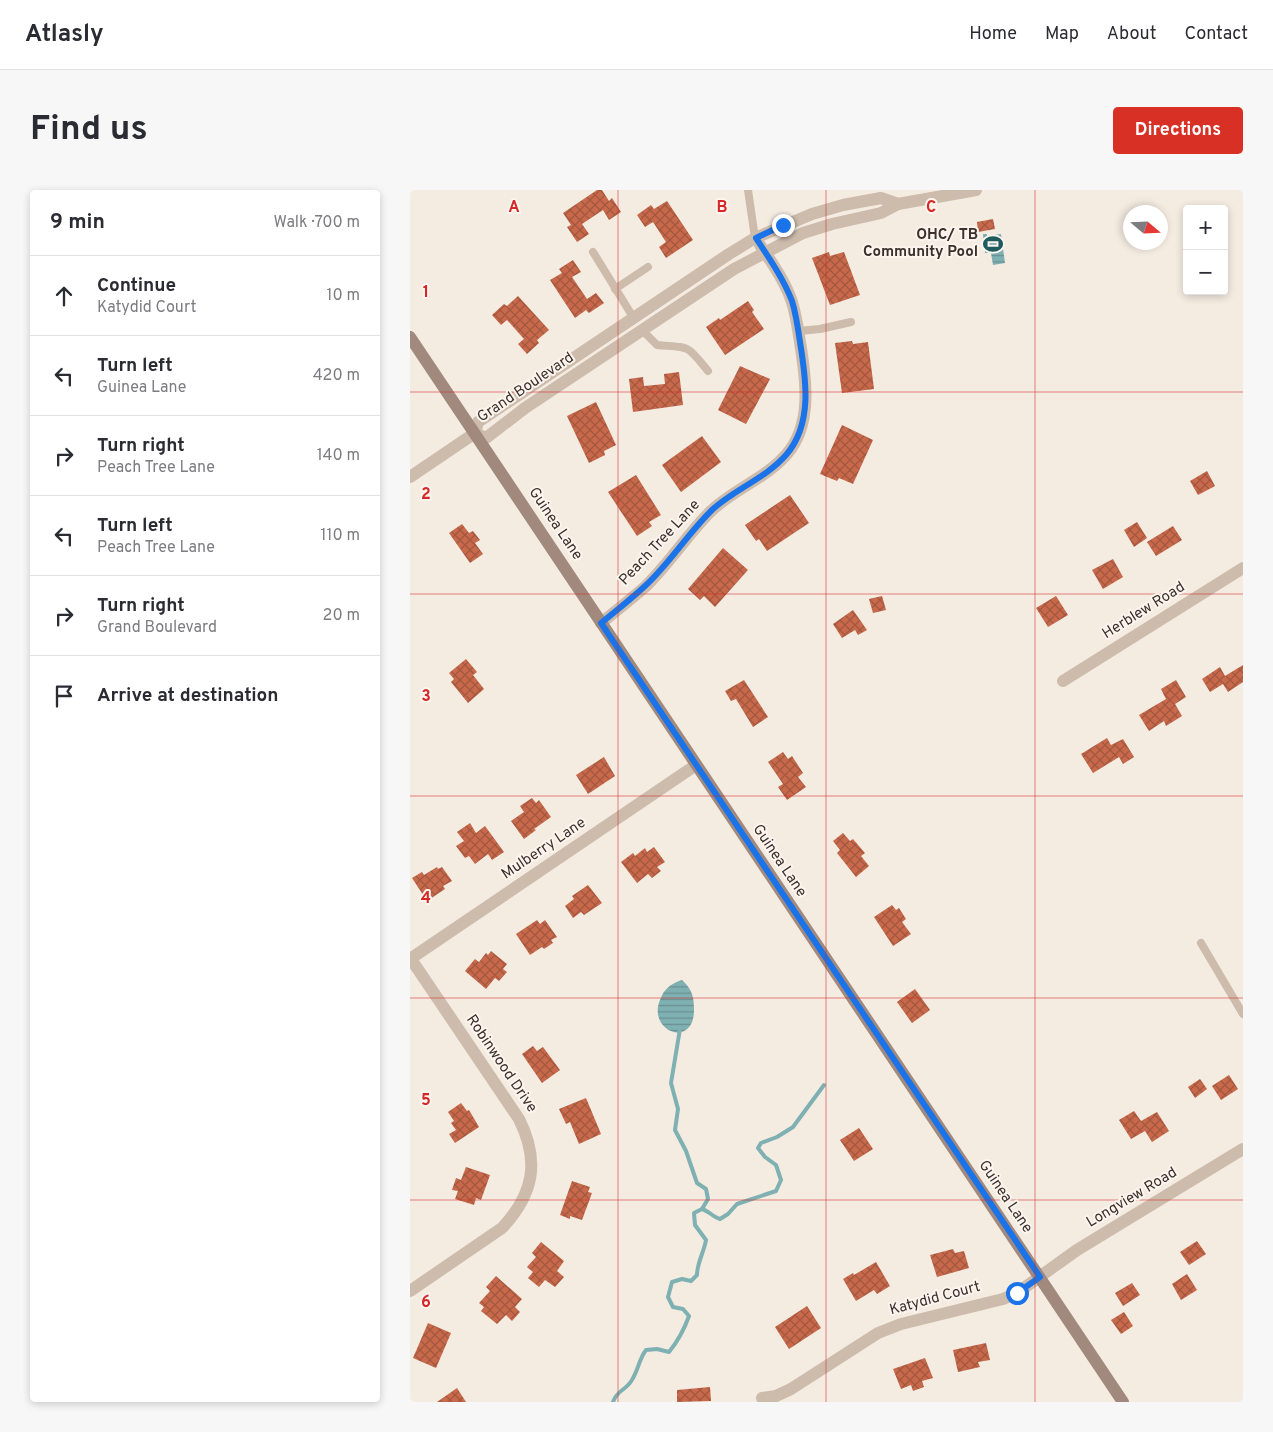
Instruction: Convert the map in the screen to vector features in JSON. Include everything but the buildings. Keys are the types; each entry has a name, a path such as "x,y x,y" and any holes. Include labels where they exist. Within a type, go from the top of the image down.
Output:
{"street":[{"name":"Grand Boulevard","path":"898,204 881,198 843,205 812,214 756,238 728,254 478,422 475,433 486,438 540,399 734,269 803,233 832,224 881,214 898,204 976,190"},
{"name":"Peach Tree Lane","path":"601,623 646,586 715,507 777,464 787,454 797,438 805,410 806,396 804,362 792,301 782,279 756,238"},
{"path":"633,317 642,330"},
{"name":"Guinea Lane","path":"410,337 1123,1402"},
{"path":"531,387 540,399"},
{"path":"410,477 475,433"},
{"name":"Herblew Road","path":"1063,681 1243,568"},
{"name":"Mulberry Lane","path":"410,959 696,765"},
{"name":"Robinwood Drive","path":"410,959 519,1119 530,1145 532,1162 528,1190 514,1215 502,1228 410,1291"},
{"name":"Longview Road","path":"1040,1277 1102,1234 1243,1149"},
{"name":"Katydid Court","path":"762,1398 776,1396 791,1390 878,1333 901,1324 1003,1299 1017,1293 1040,1277"}],"lane":[{"path":"748,190 756,238"},
{"path":"593,252 633,317"},
{"path":"615,288 648,267"},
{"path":"798,331 820,329 851,322"},
{"path":"642,330 657,345 680,346 690,349 708,371"},
{"path":"1201,943 1243,1014"}],"water":[{"name":"OHC/ TB Community Pool","path":"983,234 987,234 987,236 1001,234 1005,263 993,265 991,253 985,253"},
{"path":"682,980 689,987 692,994 694,1011 692,1023 686,1030 679,1032 665,1027 660,1020 658,1011 663,993 671,985"}],"waterway":[{"path":"680,1029 671,1083 678,1109 675,1130 686,1151 697,1183 706,1189 708,1199 702,1209"},
{"path":"613,1402 632,1380 646,1350 657,1349 669,1352 685,1326 689,1316 683,1309 673,1307 668,1297 672,1282 682,1279 691,1281 697,1275 706,1240 695,1225 694,1213 702,1209 720,1219 728,1214 737,1204 776,1191 781,1180 776,1165 765,1157 758,1148 761,1143 777,1137 793,1127 824,1085"}],"place":[{"name":"OHC/ TB Community Pool","path":"993,244"}],"route":[{"path":"783,225 756,238 782,279 792,301 797,320 804,362 806,396 805,410 797,438 787,454 777,464 715,507 646,586 601,623 1040,1277 1017,1293"}]}
